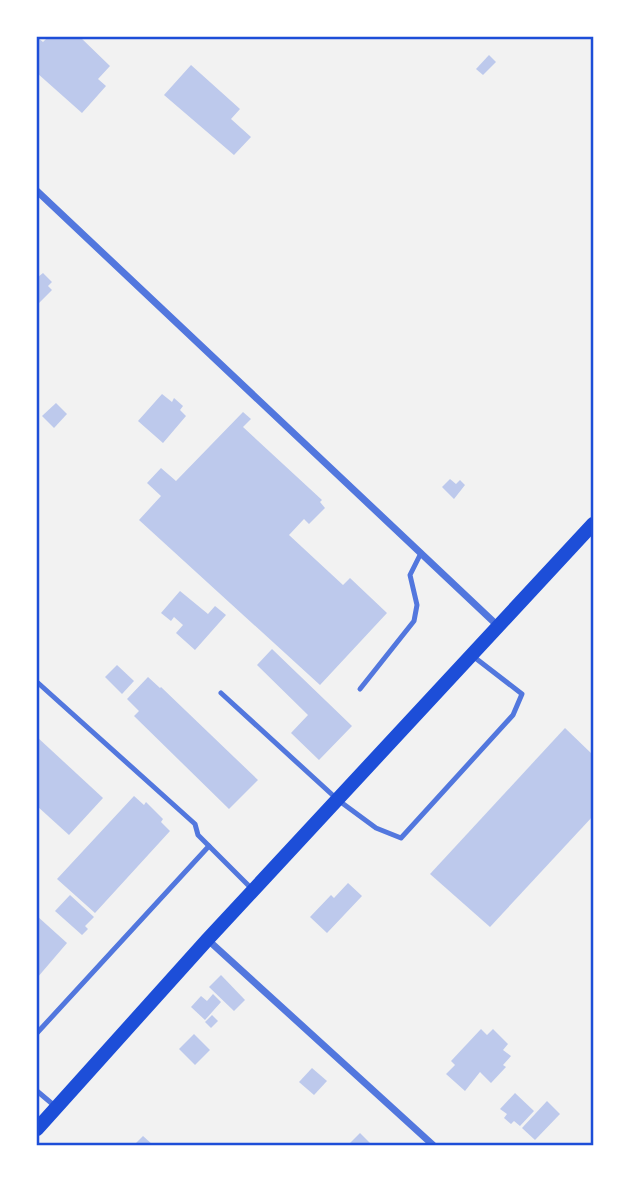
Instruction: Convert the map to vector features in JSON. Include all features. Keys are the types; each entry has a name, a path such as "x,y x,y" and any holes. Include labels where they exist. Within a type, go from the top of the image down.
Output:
{"main road":[{"path":"37,1129 207,940 593,524"}],"street":[{"path":"37,191 498,626"},
{"path":"207,940 433,1145"}],"lane":[{"path":"359,689 414,621 417,605 410,575 421,553"},
{"path":"222,693 338,800 376,828 401,838 513,715 522,694 471,655"},
{"path":"37,682 195,824 198,835 254,892"},
{"path":"37,1033 209,846"},
{"path":"37,1091 57,1107"}],"building":[{"path":"37,37 43,42 48,37 80,37 110,66 98,79 106,86 82,113 37,73"},
{"path":"489,55 496,62 483,75 476,69"},
{"path":"191,65 240,109 231,119 251,137 234,155 164,95"},
{"path":"43,273 52,282 48,286 52,290 37,305 37,276"},
{"path":"162,394 172,402 174,398 183,406 180,410 186,416 163,443 138,421"},
{"path":"56,403 67,414 54,428 42,416"},
{"path":"243,412 251,419 243,427 322,500 320,502 325,508 309,524 304,519 289,535 343,585 350,578 387,613 320,685 139,520 161,496 147,483 161,468 176,481"},
{"path":"450,479 456,484 460,480 465,485 454,499 442,487"},
{"path":"180,591 208,614 215,606 226,615 195,650 176,633 183,625 174,617 171,621 161,613"},
{"path":"272,649 352,726 319,760 291,733 308,715 257,665"},
{"path":"117,665 134,681 122,694 105,677"},
{"path":"148,677 258,780 229,809 134,716 139,711 127,699"},
{"path":"565,728 593,755 593,816 490,927 430,874"},
{"path":"37,737 103,798 69,835 37,806"},
{"path":"134,796 144,805 146,802 163,819 161,822 170,831 95,913 57,879"},
{"path":"348,883 362,896 327,933 310,917 331,895 334,898"},
{"path":"70,895 94,917 85,926 88,929 82,935 55,911"},
{"path":"37,916 67,943 37,978"},
{"path":"221,975 245,1000 234,1011 209,987"},
{"path":"213,994 221,1002 205,1020 191,1007 201,996 207,1001"},
{"path":"212,1015 218,1021 211,1028 205,1022"},
{"path":"481,1029 487,1035 493,1029 508,1044 503,1050 511,1056 503,1065 506,1067 491,1083 480,1072 465,1091 446,1074 455,1065 451,1061"},
{"path":"194,1034 210,1050 195,1065 179,1049"},
{"path":"312,1068 327,1081 314,1095 299,1082"},
{"path":"515,1093 534,1111 520,1126 514,1121 511,1124 504,1118 507,1114 500,1109"},
{"path":"547,1101 560,1114 535,1140 522,1128"},
{"path":"360,1133 372,1145 348,1145"},
{"path":"143,1136 153,1145 134,1145"}]}
